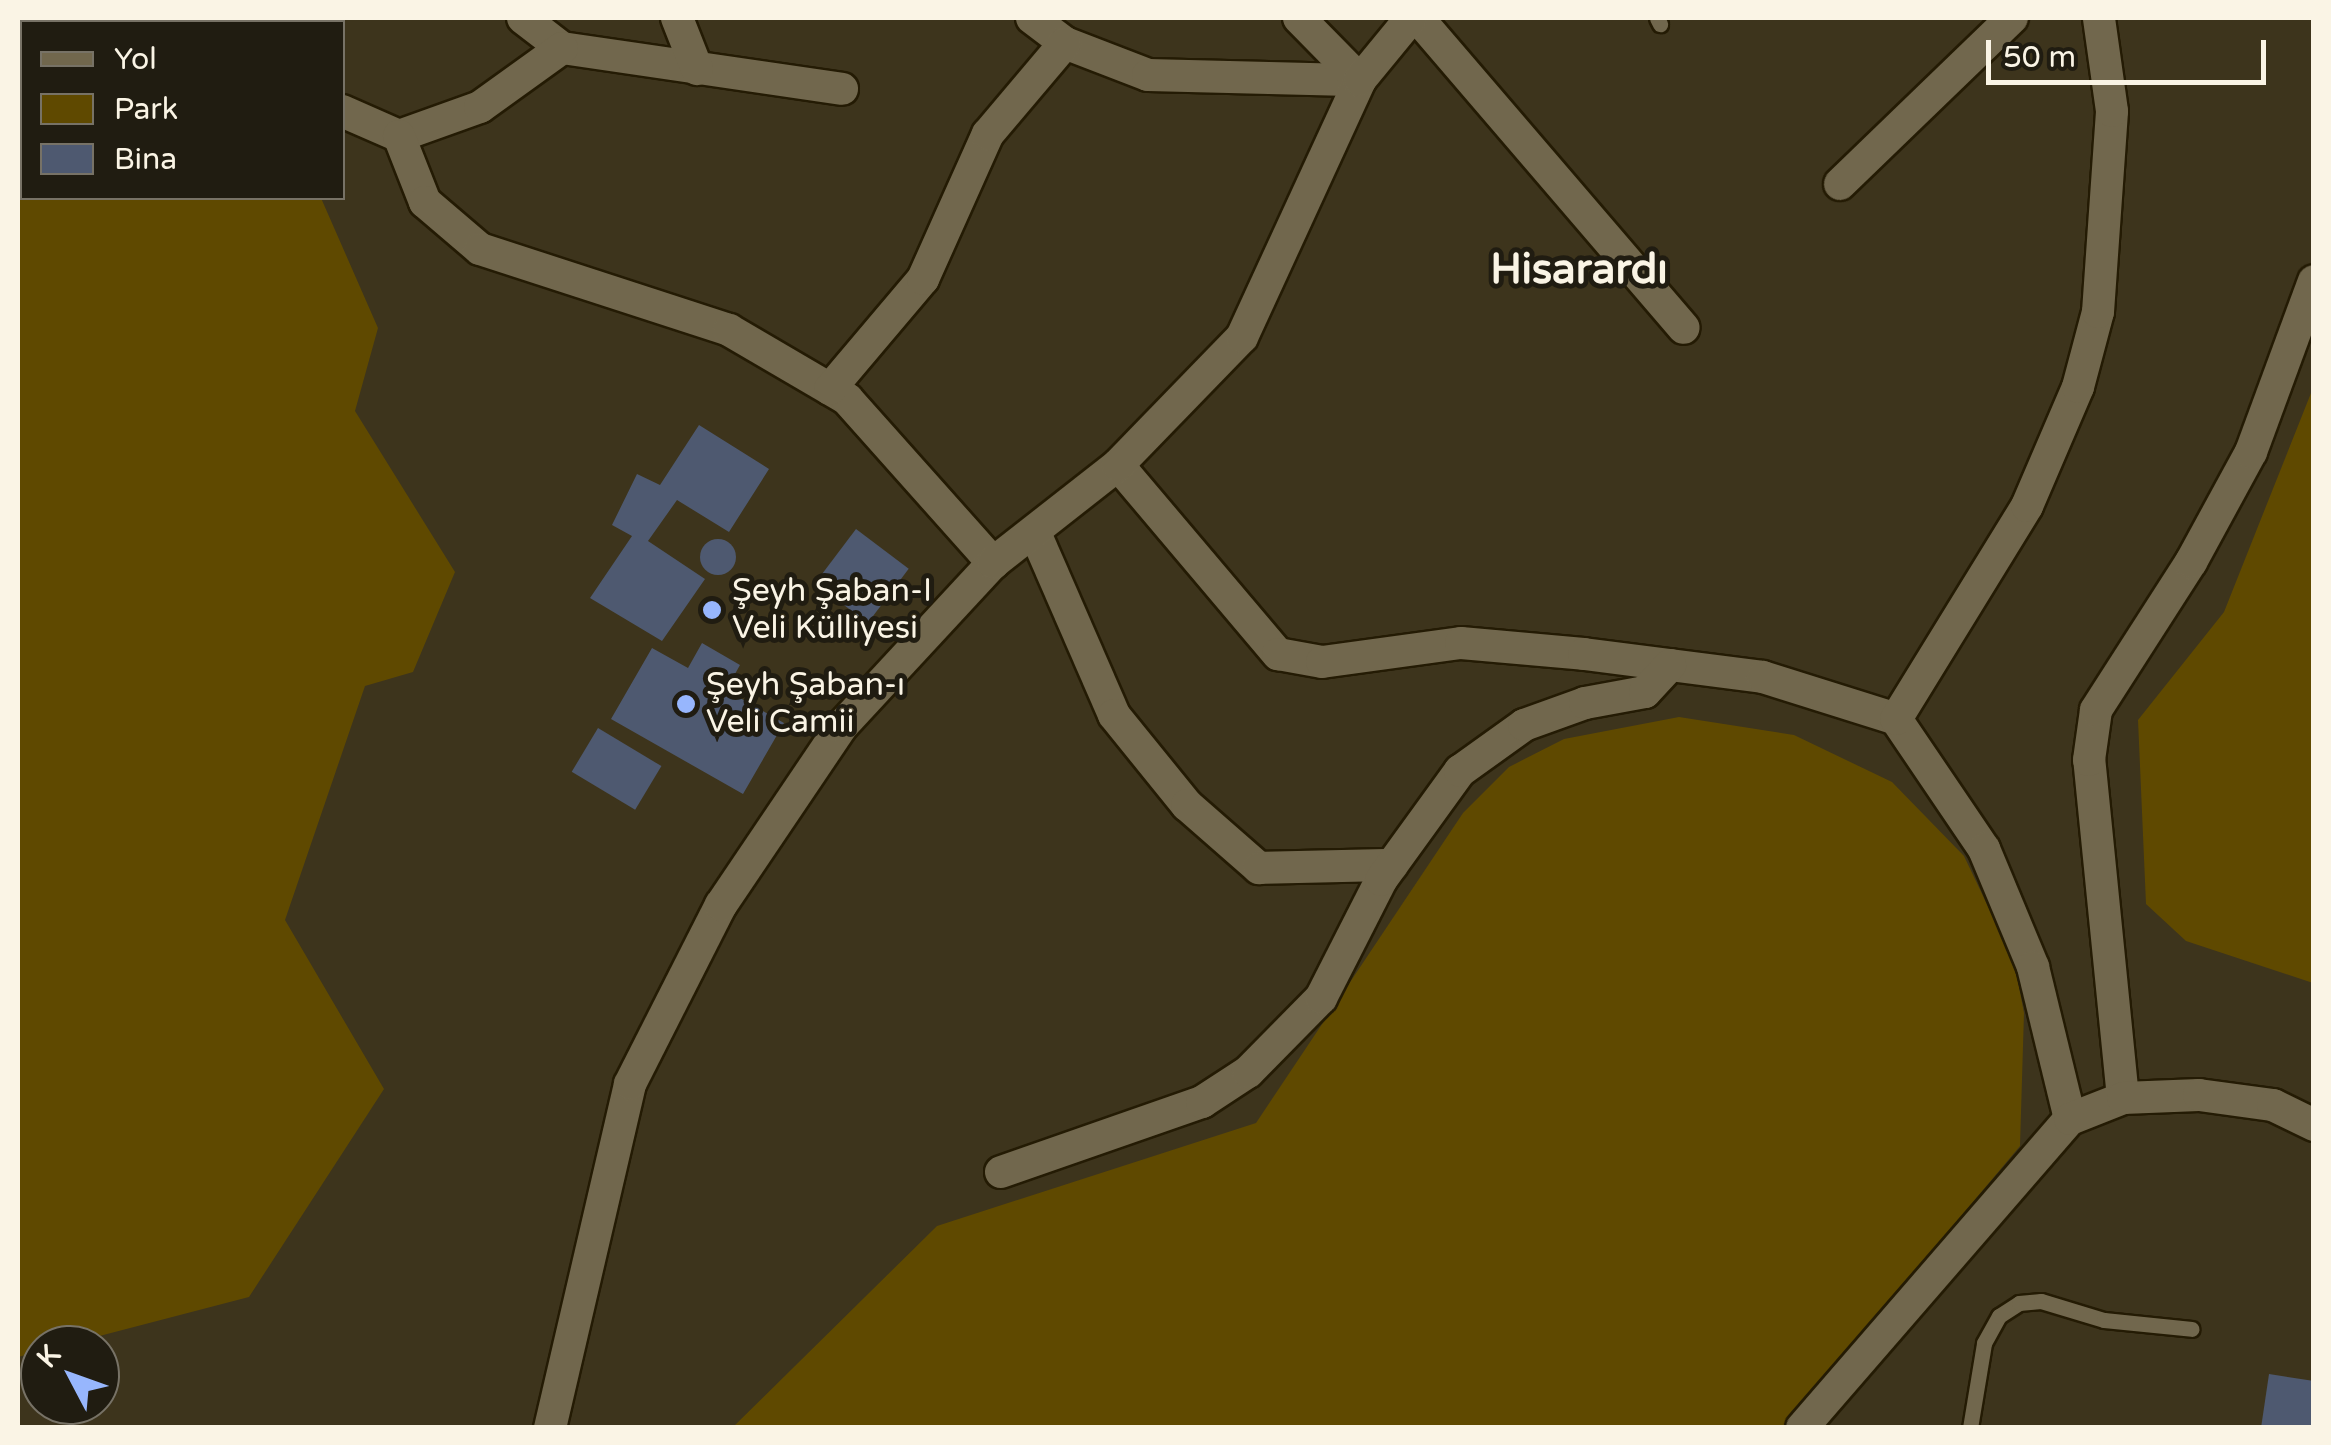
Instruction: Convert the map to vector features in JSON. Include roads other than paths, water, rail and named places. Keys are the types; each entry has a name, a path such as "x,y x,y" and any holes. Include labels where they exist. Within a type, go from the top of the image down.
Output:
{"street":[{"path":"523,18 562,48 616,51 696,69 842,88"},
{"path":"677,18 696,69"},
{"path":"1032,18 1065,43 1148,75 1360,80"},
{"path":"1299,18 1360,80"},
{"path":"550,1428 630,1084 720,904 842,727 993,562 1036,533 1118,465 1242,338 1360,80 1414,18 1684,328"},
{"path":"1840,184 2012,18"},
{"path":"1896,719 2027,506 2078,388 2098,312 2112,111 2099,18"},
{"path":"830,389 923,279 953,224 988,134 1065,43"},
{"path":"345,112 399,136 480,108 562,48"},
{"path":"399,136 425,202 480,250 729,330 847,399 993,562"},
{"path":"2123,1098 2089,760 2096,710 2191,562 2251,452 2314,280"},
{"path":"1118,465 1278,654 1322,662 1461,643 1763,676 1896,719 1984,849 2033,967 2070,1119"},
{"path":"1036,533 1114,714 1188,805 1259,868 1392,864"},
{"path":"1001,1172 1202,1102 1248,1072 1321,998 1392,864 1460,771 1491,743 1568,709 1645,692 1670,665"},
{"path":"1802,1428 2070,1119 2123,1098 2198,1096 2272,1105 2314,1125"}],"lane":[{"path":"1970,1428 1984,1343 1999,1316 2019,1303 2041,1301 2104,1320 2192,1328"}],"place":[{"name":"Şeyh Şaban-I Veli Külliyesi","path":"712,610"},
{"name":"Şeyh Şaban-ı Veli Camii","path":"686,704"}],"district":[{"name":"Hisarardı","path":"1579,270"}]}
